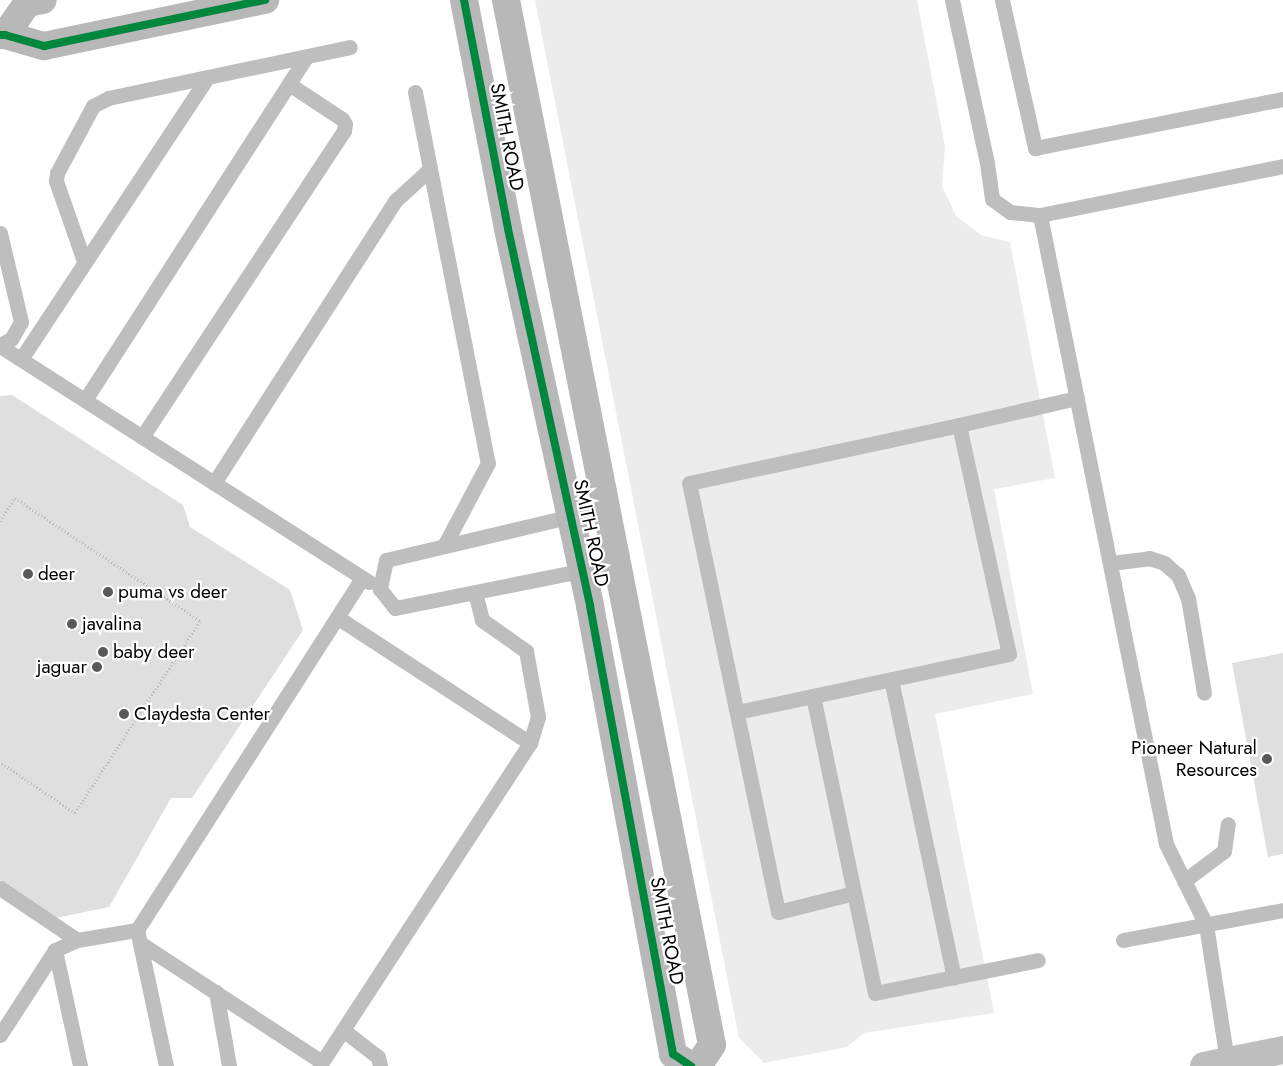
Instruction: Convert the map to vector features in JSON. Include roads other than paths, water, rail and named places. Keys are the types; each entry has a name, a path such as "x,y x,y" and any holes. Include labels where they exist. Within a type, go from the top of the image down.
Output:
{"highway":[{"path":"1216,1064 1283,1050"}],"street":[{"path":"43,0 27,3 2,35 44,46 265,0"},
{"name":"SMITH ROAD","path":"464,0 508,230 582,571 673,1054 691,1066"},
{"name":"SMITH ROAD","path":"506,0 712,1045 698,1066"}],"lane":[{"path":"952,0 987,163 992,199 1010,212 1040,215 1283,166"},
{"path":"1002,0 1035,148 1283,99"},
{"path":"84,261 56,181 57,173 93,106 108,98 350,47"},
{"path":"85,400 308,56"},
{"path":"21,360 84,261 208,77"},
{"path":"142,437 344,131 345,124 342,119 289,84"},
{"path":"415,92 488,463 444,546"},
{"path":"214,483 396,200 430,169"},
{"path":"1040,215 1166,844 1206,925 1216,1064"},
{"path":"0,233 21,322 11,339 0,346 380,589 395,608 616,564"},
{"path":"854,893 778,912 689,483 1077,398"},
{"path":"737,712 1009,654 959,425"},
{"path":"380,589 386,560 606,508"},
{"path":"1110,563 1149,558 1164,563 1178,574 1188,598 1204,693"},
{"path":"166,1066 138,936 362,578"},
{"path":"0,1035 55,950 76,940 138,936 216,992 322,1062 530,744 538,717 526,651 482,620 475,592"},
{"path":"337,617 530,744"},
{"path":"892,679 954,977"},
{"path":"813,696 875,994 1038,960"},
{"path":"1184,881 1224,850 1228,824"},
{"path":"0,888 76,940"},
{"path":"1123,940 1283,910"},
{"path":"55,950 80,1066"},
{"path":"216,992 229,1066"},
{"path":"343,1030 378,1057 380,1066"}],"place":[{"name":"deer","path":"28,574"},
{"name":"puma vs deer","path":"108,592"},
{"name":"javalina","path":"72,624"},
{"name":"baby deer","path":"103,652"},
{"name":"jaguar","path":"97,667"},
{"name":"Claydesta Center","path":"124,714"},
{"name":"Pioneer Natural Resources","path":"1267,759"}]}
